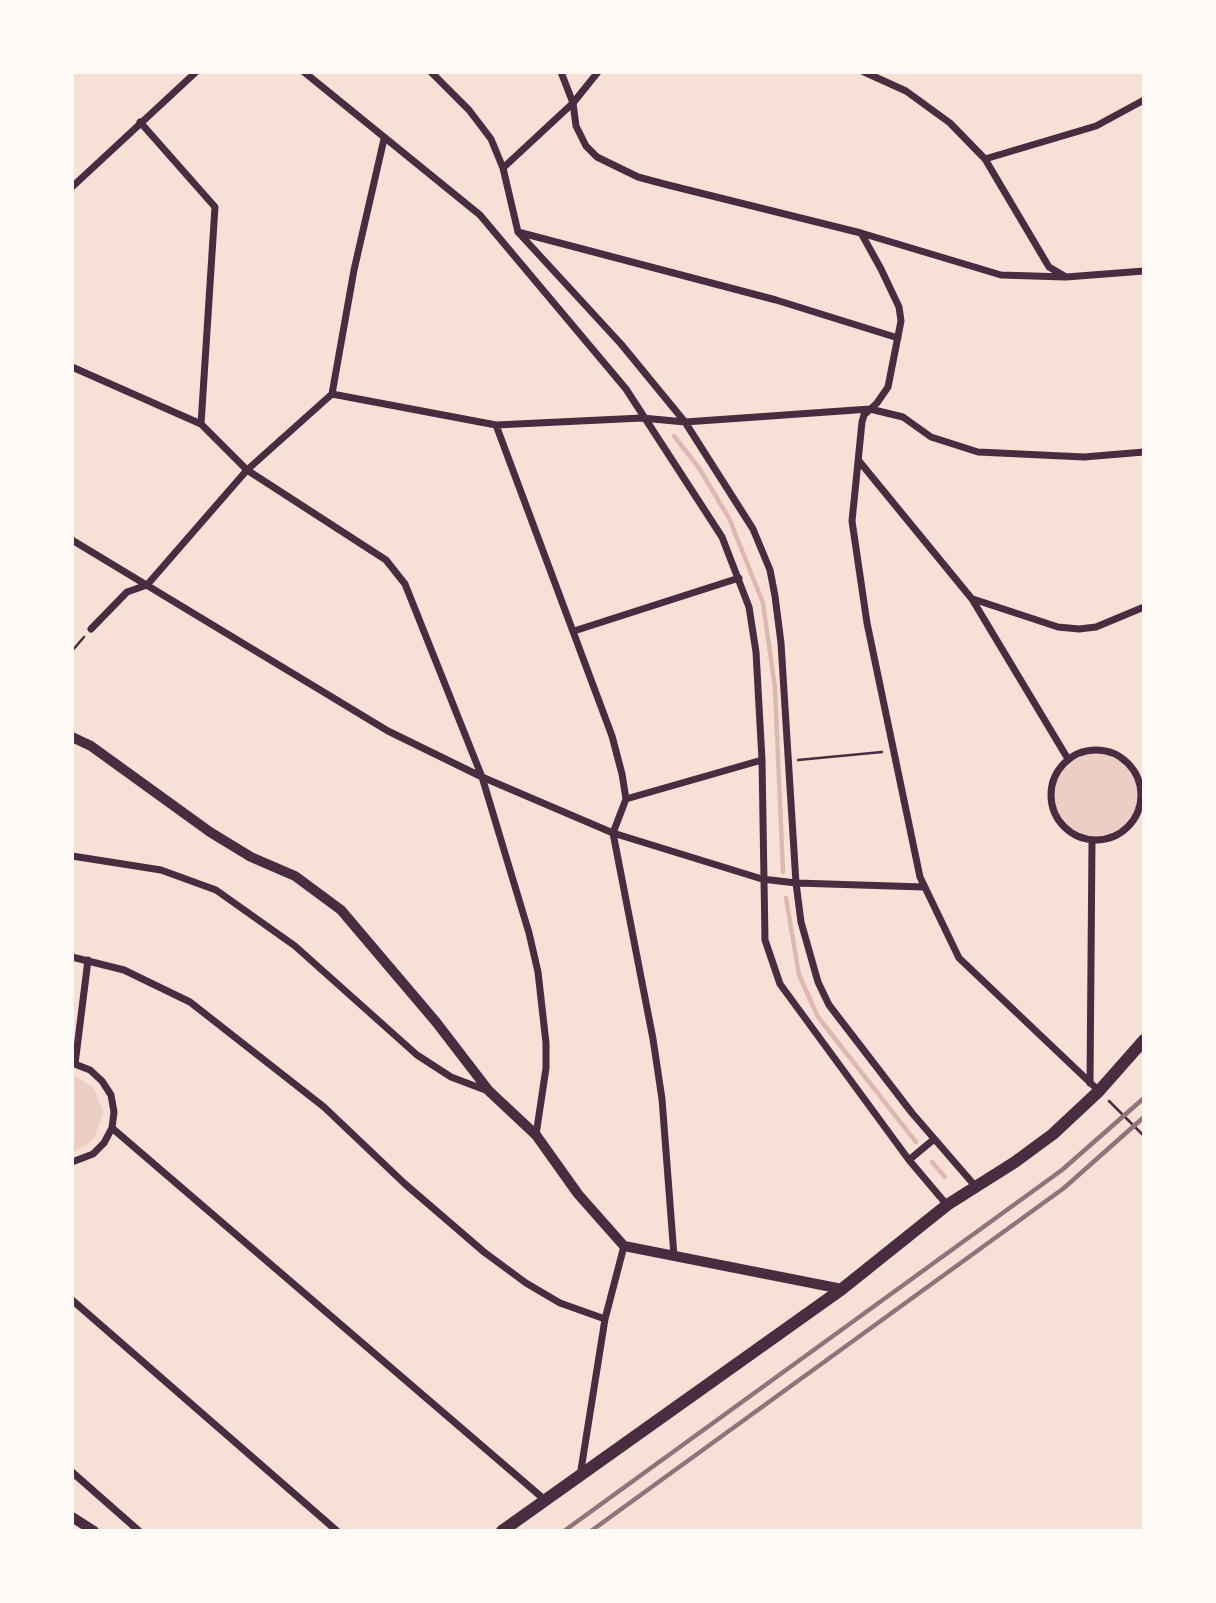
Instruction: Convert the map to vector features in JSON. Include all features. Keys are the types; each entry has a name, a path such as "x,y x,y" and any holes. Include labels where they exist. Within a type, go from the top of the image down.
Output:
{"main road":[{"path":"502,1531 842,1289 947,1205 1053,1134 1099,1092 1144,1040"}],"street":[{"path":"72,187 196,72"},
{"path":"304,72 480,215 626,389 642,418 722,537 750,607 762,760 765,940 779,984 909,1160 947,1205"},
{"path":"431,72 470,110 491,139 503,168 518,232 621,344 685,422 753,529 770,570 781,643 796,883 801,922 813,968 829,1005 933,1140 976,1188"},
{"path":"561,72 573,103 576,126 586,146 597,157 622,170 668,185 861,233 1001,275 1066,278 1144,271"},
{"path":"503,168 573,103 598,72"},
{"path":"864,72 906,91 950,123 985,159 1049,268 1066,278"},
{"path":"985,159 1096,126 1144,100"},
{"path":"140,122 215,207 201,424"},
{"path":"91,629 127,592 147,585 247,470 332,394 354,270 384,139"},
{"path":"518,232 776,300 898,338"},
{"path":"861,233 899,307 898,338 888,387 862,422 852,521 857,570 893,751 924,887 960,958 1099,1092"},
{"path":"72,367 201,424 247,470 393,567 416,606 482,777 538,972 546,1068 536,1135"},
{"path":"332,394 496,425 642,418 685,422 870,409 903,417 931,437 978,452 1084,457 1144,452"},
{"path":"496,425 612,736 626,799 613,833 660,1087 674,1256"},
{"path":"859,461 972,599 1068,759"},
{"path":"72,540 343,706 482,777 613,833 762,879 796,883 924,887"},
{"path":"574,631 739,578"},
{"path":"972,599 1058,627 1079,629 1096,627 1144,607"},
{"path":"72,737 90,746 210,832 251,857 295,876 341,910 436,1022 489,1091 536,1135 578,1194 624,1246 842,1289"},
{"path":"1107,751 1130,764 1141,774 1141,802 1129,827 1118,835 1092,840 1067,830 1052,808 1052,781 1068,759 1080,752 1107,751"},
{"path":"626,799 762,760"},
{"path":"1092,840 1099,1092"},
{"path":"72,856 161,870 216,890 295,946 417,1055 451,1077 489,1091"},
{"path":"72,957 124,970 190,1002 324,1107 405,1184 494,1260 560,1303 606,1319"},
{"path":"72,1162 93,1154 104,1143 112,1128 114,1112 111,1095 96,1076 73,1063 88,960"},
{"path":"112,1128 545,1500"},
{"path":"909,1160 933,1140"},
{"path":"580,1476 606,1319 624,1246"},
{"path":"72,1300 337,1531"},
{"path":"72,1472 139,1531"},
{"path":"72,1517 94,1531"}],"path":[{"path":"72,651 91,629"},
{"path":"790,761 893,751"},
{"path":"1099,1092 1144,1136"}],"shaded area":[{"path":"1096,753 1120,760 1132,772 1139,796 1132,820 1120,832 1096,839 1072,832 1060,820 1053,796 1060,772 1072,760"},
{"path":"72,1074 94,1088 103,1112 95,1137 72,1152"}],"waterway":[{"path":"674,436 699,468 729,518 763,603 775,688 783,872"},
{"path":"786,898 799,975 818,1017 916,1142"},
{"path":"932,1162 945,1177"}],"railway":[{"path":"564,1531 1062,1170 1144,1098"},
{"path":"591,1531 1064,1188 1144,1117"}]}
